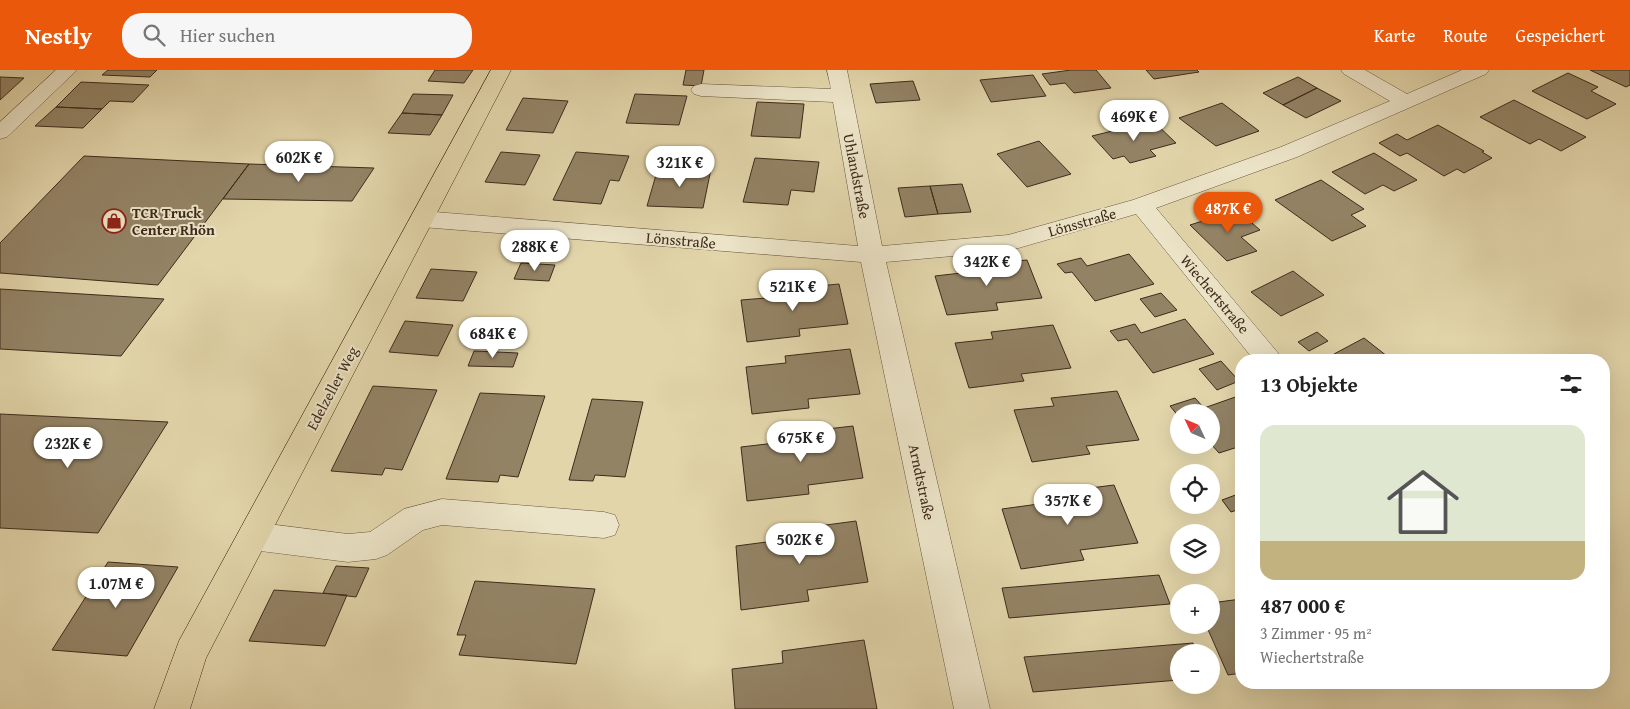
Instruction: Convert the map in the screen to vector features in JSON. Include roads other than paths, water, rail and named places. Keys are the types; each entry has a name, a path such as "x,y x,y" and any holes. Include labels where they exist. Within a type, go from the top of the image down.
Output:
{"main road":[{"name":"Edelzeller Weg","path":"172,709 192,653 501,70"}],"street":[{"path":"0,133 67,70"},
{"name":"Uhlandstraße","path":"837,70 872,256"},
{"path":"1351,70 1405,101"},
{"name":"Lönsstraße","path":"422,219 872,256 1008,243 1141,205 1288,152 1479,70"},
{"path":"701,90 841,96"},
{"name":"Wiechertstraße","path":"1141,205 1264,354"},
{"name":"Arndtstraße","path":"872,256 972,709"},
{"path":"254,536 348,548 376,545 416,518 442,512 604,525"}],"place":[{"name":"TCR Truck Center Rhön","path":"114,221"}]}
